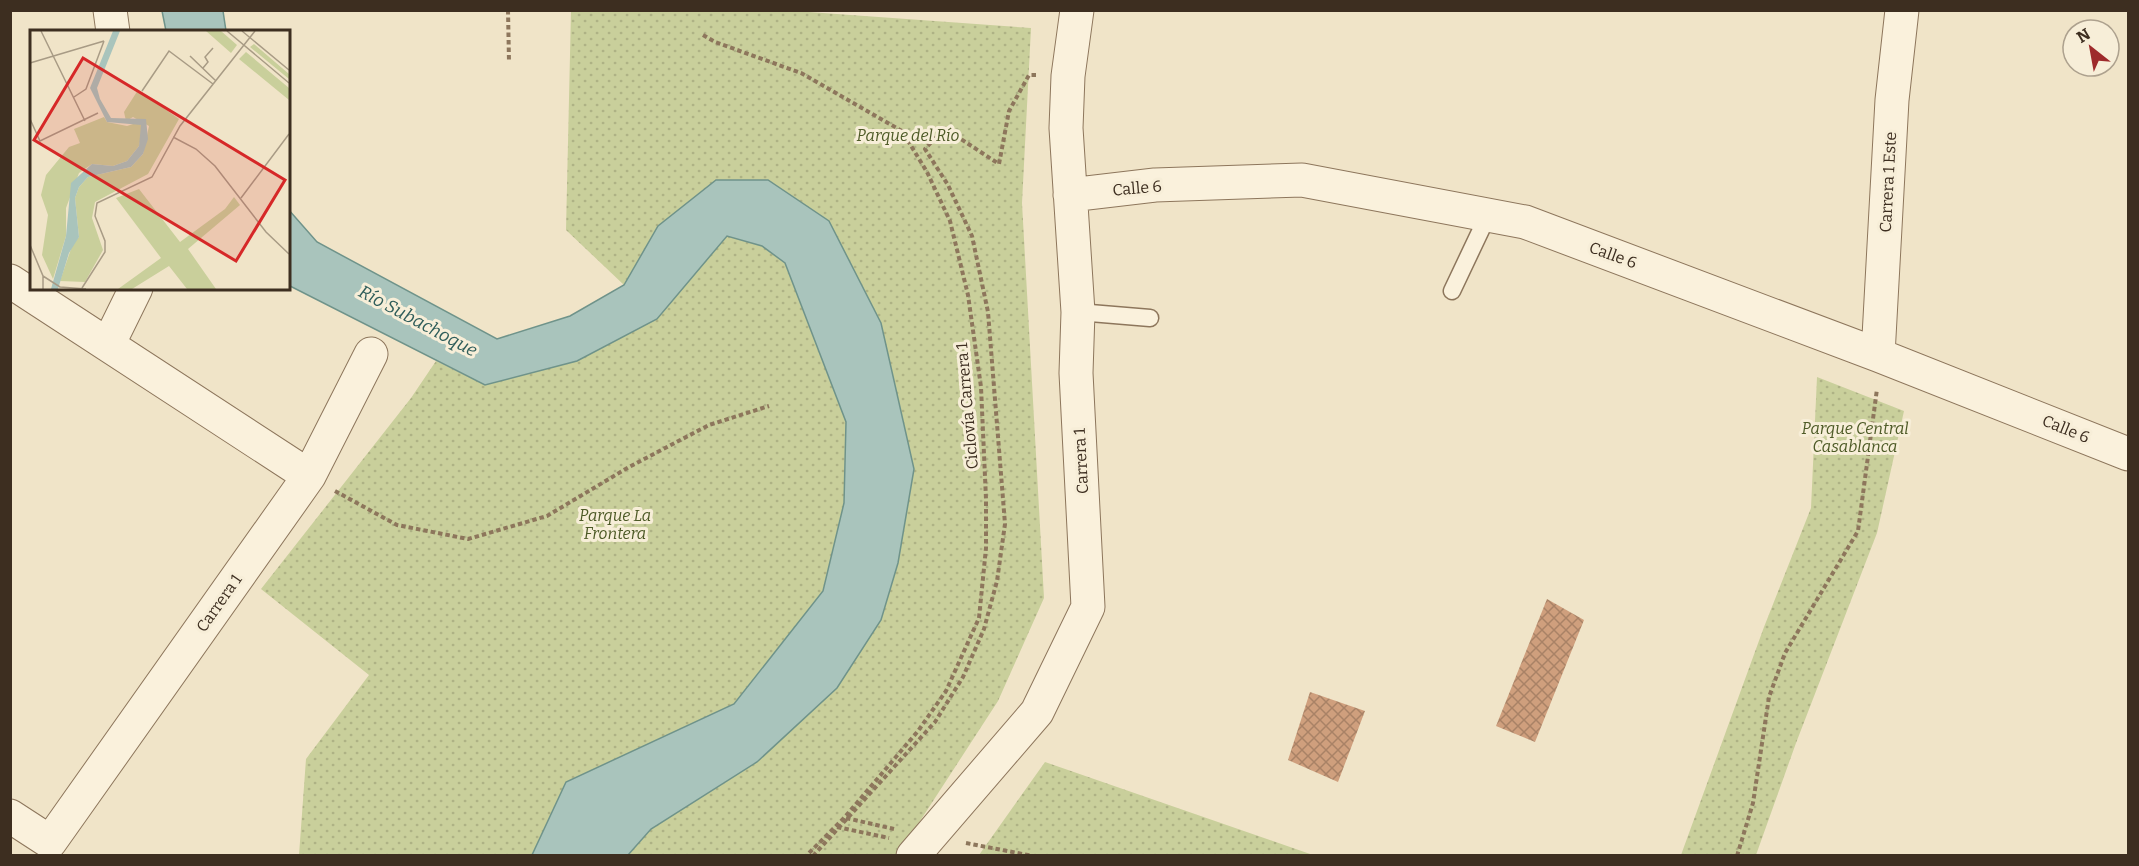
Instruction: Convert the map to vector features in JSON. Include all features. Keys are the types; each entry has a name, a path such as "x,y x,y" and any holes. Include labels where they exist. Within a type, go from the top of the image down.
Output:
{"street":[{"path":"110,10 113,30"},
{"name":"Carrera 1","path":"913,855 1037,712 1088,607 1076,373 1078,312 1066,129 1068,76 1077,10"},
{"name":"Carrera 1 Este","path":"1878,355 1892,100 1902,10"},
{"name":"Calle 6","path":"1070,195 1155,185 1302,180 1525,222 1878,355 2128,454"},
{"path":"10,281 309,476"},
{"path":"108,345 135,290"},
{"name":"Carrera 1","path":"10,816 50,842 309,476 371,354"}],"lane":[{"path":"1452,291 1488,215"},
{"path":"1078,312 1150,318"}],"path":[{"path":"508,10 509,62"},
{"name":"Ciclovía Carrera 1","path":"703,35 715,42 801,74 903,131 927,171 950,221 968,295 981,387 986,548 980,618 946,691 918,731 844,818 806,855"},
{"path":"813,855 935,722 963,677 984,629 998,581 1005,524 988,312 972,236 948,185 925,149 944,128 999,164 1009,111 1029,75 1068,76"},
{"path":"1737,855 1753,803 1769,697 1785,653 1858,531 1877,400 1878,355"},
{"path":"309,476 397,525 468,539 547,516 629,467 709,425 769,406"}],"green space":[{"name":"Parque del Río","path":"571,11 795,11 1031,28 1022,203 1044,598 998,701 909,838 895,855 628,855 651,829 757,762 881,619 898,563 914,469 881,323 829,221 768,180 658,226 624,285 566,230"},
{"name":"Parque La Frontera","path":"728,235 762,246 785,263 846,422 844,503 823,591 734,704 566,782 532,855 299,855 306,759 369,675 261,589 411,398 436,361 485,385 657,319"},
{"name":"Parque Central Casablanca","path":"1817,377 1904,411 1877,533 1796,743 1756,855 1681,855 1764,627 1811,508"},
{"path":"1045,762 1313,855 979,855"}],"water":[{"path":"162,11 223,11 226,30 166,30"},
{"name":"Río Subachoque","path":"716,180 768,180 829,221 881,323 914,469 898,563 881,620 837,688 757,762 651,829 628,855 532,855 566,782 734,704 823,591 844,503 846,422 785,263 762,246 727,236 657,319 577,361 485,385 290,286 290,211 317,242 497,339 570,316 624,285 658,226"}],"building":[{"path":"1547,599 1584,620 1535,742 1496,726"},
{"path":"1310,692 1365,711 1338,782 1288,760"}]}
